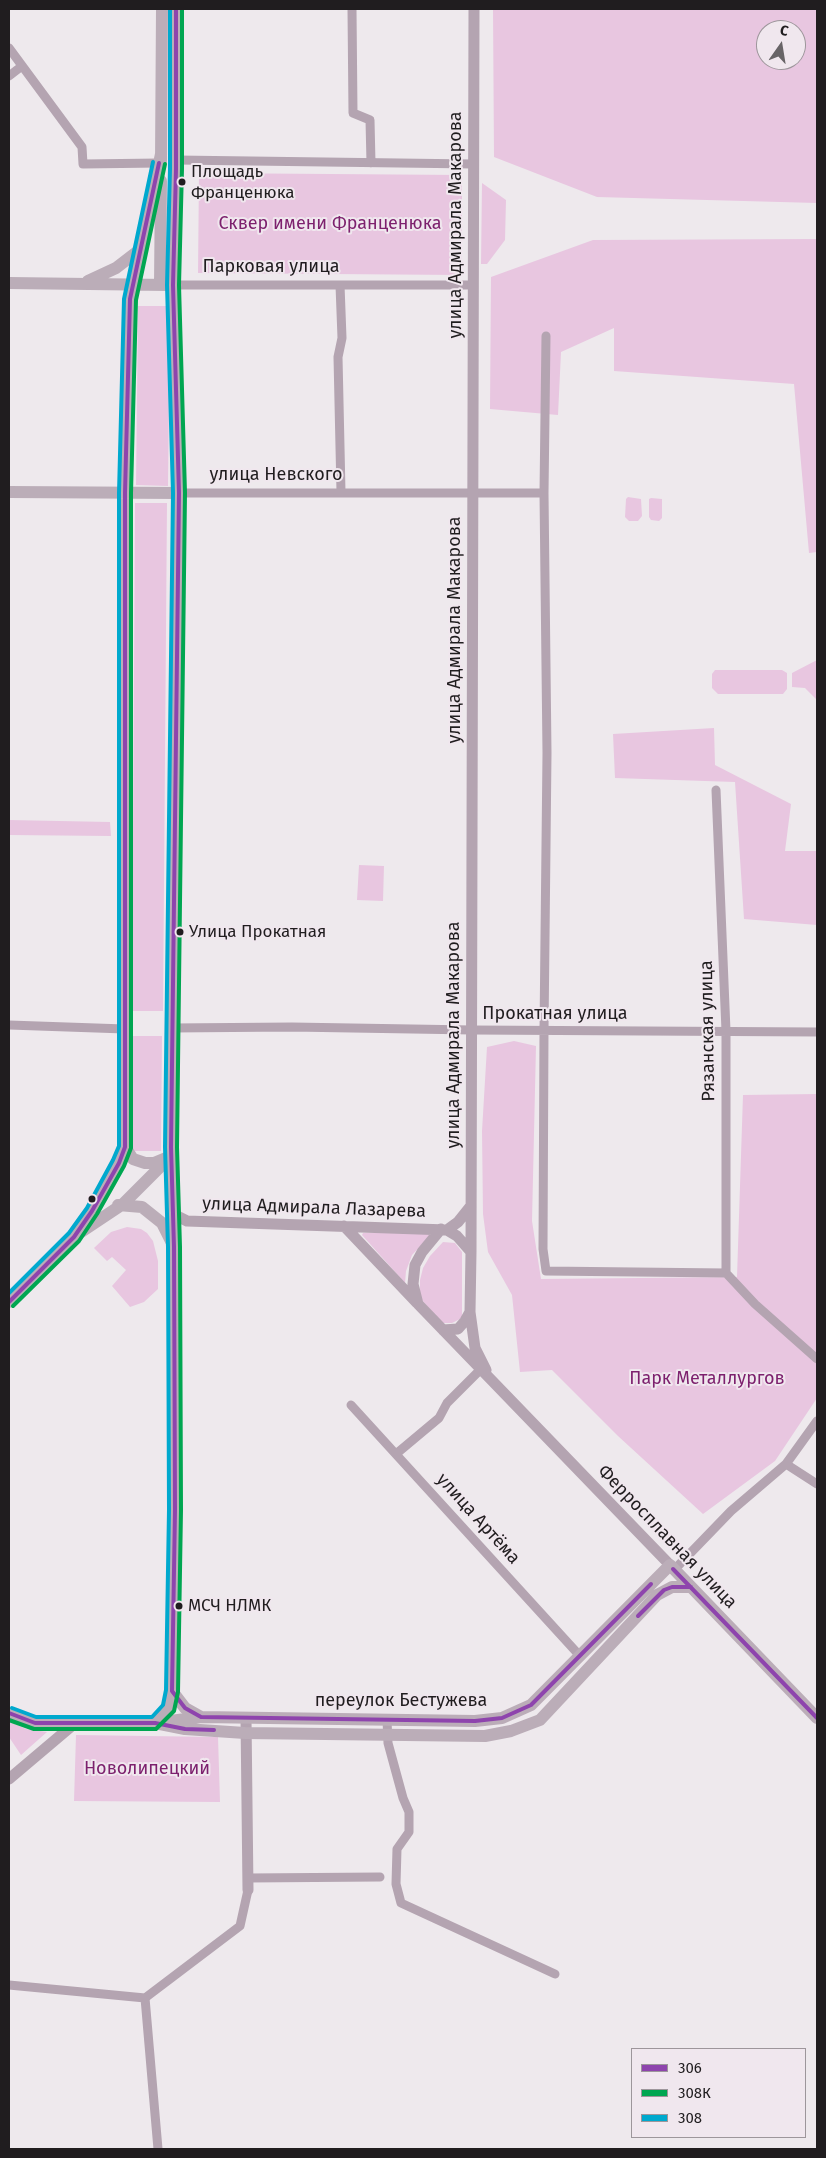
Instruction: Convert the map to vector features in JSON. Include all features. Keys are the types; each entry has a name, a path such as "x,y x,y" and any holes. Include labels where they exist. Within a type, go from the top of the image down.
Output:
{"main road":[{"path":"160,284 162,9"},
{"path":"9,1713 34,1723 155,1723 169,1708 172,1691 175,1510 174,1247 171,1156 179,493 173,285 176,160 176,9"},
{"path":"9,1302 74,1237 92,1211 120,1163 125,1147 126,494 130,299 160,158"},
{"path":"83,283 116,268 142,248"},
{"name":"Парковая улица","path":"9,283 134,283 173,285"},
{"name":"улица Невского","path":"9,492 179,493"},
{"path":"125,1147 133,1159 145,1163 154,1163 171,1156"},
{"path":"74,1237 123,1204 171,1156"},
{"path":"92,1211 123,1204 173,1214"},
{"path":"142,1207 162,1223 174,1247"},
{"name":"Ферросплавная улица","path":"672,1568 817,1718"},
{"name":"переулок Бестужева","path":"155,1723 201,1717 387,1720 475,1720 502,1718 531,1705 672,1568"},
{"name":"переулок Бестужева","path":"155,1723 185,1729 246,1733 485,1736 511,1731 540,1720 657,1596 672,1587 691,1587"},
{"path":"172,1691 185,1708 201,1717"}],"street":[{"path":"352,9 353,114 370,120 371,163"},
{"name":"улица Адмирала Макарова","path":"470,1312 474,9"},
{"path":"9,48 82,147 83,164 160,158"},
{"path":"9,76 22,66"},
{"path":"176,160 473,164"},
{"name":"Парковая улица","path":"173,285 473,285"},
{"path":"340,285 342,338 338,357 341,492"},
{"path":"546,336 544,492 547,753 543,1250 546,1271 726,1273 755,1304 817,1359"},
{"name":"улица Невского","path":"179,493 544,492"},
{"name":"Рязанская улица","path":"716,790 726,1031 726,1273"},
{"path":"9,1025 126,1029"},
{"name":"Прокатная улица","path":"172,1028 292,1027 817,1032"},
{"path":"418,1304 413,1284 415,1265 422,1252 444,1230 458,1222 470,1207"},
{"name":"улица Адмирала Лазарева","path":"173,1214 187,1221 444,1230"},
{"path":"344,1226 418,1304"},
{"path":"444,1230 457,1236 471,1252"},
{"name":"Ферросплавная улица","path":"418,1304 672,1568"},
{"path":"442,1330 458,1329 470,1312"},
{"path":"470,1312 475,1348 491,1380"},
{"path":"396,1454 438,1418 446,1403 480,1369"},
{"name":"улица Артёма","path":"351,1405 580,1656"},
{"path":"672,1568 731,1511 786,1464 817,1421"},
{"path":"786,1464 817,1484"},
{"path":"9,1985 145,1998 240,1926 248,1890 246,1718"},
{"path":"387,1720 388,1743 403,1798 410,1812 409,1832 397,1849 396,1884 400,1903 555,1974"},
{"path":"9,1779 74,1724"},
{"path":"248,1878 380,1877"},
{"path":"145,1998 158,2149"}],"green space":[{"path":"493,9 817,9 817,203 597,197 494,157"},
{"name":"Сквер имени Франценюка","path":"199,173 462,175 462,275 198,273"},
{"path":"482,183 506,200 505,240 487,264 481,264"},
{"path":"817,239 817,552 809,553 794,384 614,371 614,328 561,352 558,415 490,409 491,277 593,240"},
{"path":"138,306 170,306 168,486 136,485"},
{"path":"628,497 641,499 642,516 638,521 629,521 625,517 626,499"},
{"path":"649,499 662,499 662,518 659,521 651,520 649,517"},
{"path":"135,503 167,503 163,1011 132,1011"},
{"path":"817,660 817,700 805,688 792,687 792,673"},
{"path":"715,670 782,670 787,673 787,689 783,694 718,694 712,688 712,674"},
{"path":"714,728 715,765 791,804 785,851 817,851 817,925 744,919 735,782 615,778 613,734"},
{"path":"9,820 110,822 111,836 9,835"},
{"path":"359,865 384,866 383,901 357,900"},
{"path":"133,1036 162,1036 161,1151 131,1151"},
{"name":"Парк Металлургов","path":"514,1041 536,1046 532,1221 541,1279 737,1277 743,1095 817,1094 817,1398 775,1461 703,1514 618,1436 552,1370 520,1372 512,1295 488,1252 483,1214 482,1131 487,1047"},
{"path":"127,1227 141,1229 147,1233 153,1241 158,1261 158,1289 144,1302 130,1307 112,1286 126,1270 112,1257 107,1261 94,1248 111,1232"},
{"path":"363,1233 429,1233 430,1236 412,1255 406,1271 405,1283 362,1235"},
{"path":"443,1242 455,1243 462,1252 462,1318 452,1323 442,1323 421,1299 420,1292 423,1268 430,1256"},
{"path":"9,1721 26,1729 47,1732 21,1755 9,1737"},
{"name":"Новолипецкий","path":"76,1735 218,1737 220,1802 74,1801"}],"transit line":[{"name":"308","path":"12,1708 36,1717 152,1717 163,1705 166,1690 169,1510 168,1247 165,1147 173,493 167,285 170,169 170,9"},
{"name":"306","path":"176,9 176,169 173,285 179,493 171,1147 174,1247 175,1510 172,1691 185,1708 201,1717 475,1721 502,1718 531,1705 651,1584"},
{"name":"308К","path":"9,1720 34,1729 156,1729 174,1711 178,1692 181,1510 180,1247 177,1147 185,493 179,285 182,169 182,9"},
{"name":"308","path":"9,1293 69,1233 87,1208 119,1146 119,493 124,299 153,162"},
{"name":"306","path":"9,1302 74,1237 92,1211 119,1163 125,1147 125,493 130,299 159,163"},
{"name":"308К","path":"13,1306 79,1241 97,1214 124,1166 131,1148 131,493 136,300 165,164"},
{"name":"306","path":"673,1569 817,1718"},
{"name":"306","path":"638,1616 664,1590 672,1587 691,1587"},
{"name":"306","path":"9,1713 35,1723 155,1723 185,1729 214,1730"}],"place":[{"name":"Площадь Франценюка","path":"182,182"},
{"name":"Улица Прокатная","path":"180,932"},
{"name":"МСЧ НЛМК","path":"179,1606"}]}
